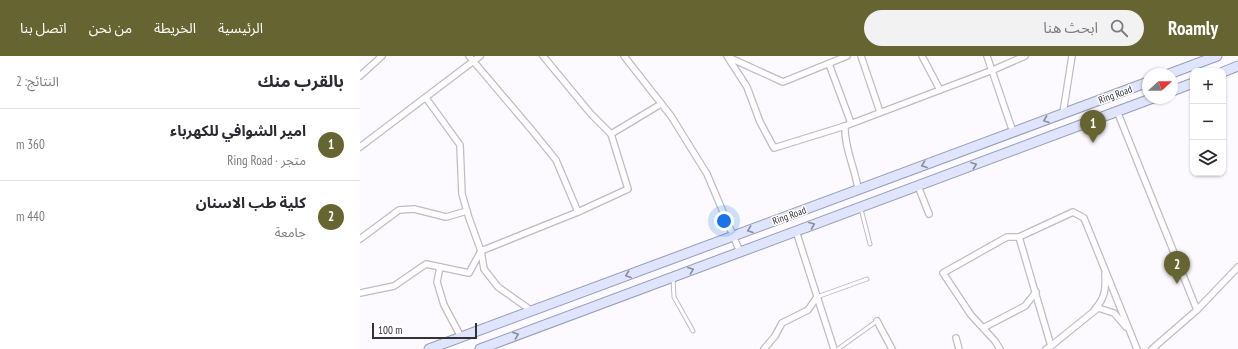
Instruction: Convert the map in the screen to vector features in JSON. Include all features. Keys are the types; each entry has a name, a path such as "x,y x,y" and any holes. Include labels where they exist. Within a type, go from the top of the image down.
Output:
{"main road":[{"path":"1178,69 1196,60 1218,56"},
{"path":"1226,71 1238,66"},
{"name":"Ring Road","path":"429,349 1142,84"},
{"path":"1178,89 1190,84"},
{"name":"Ring Road","path":"480,349 1142,102"},
{"path":"908,171 915,187"}],"street":[{"path":"360,76 382,56"},
{"path":"469,56 556,160 578,212"},
{"path":"360,147 480,56"},
{"path":"360,292 394,286 426,264 469,273 481,251 628,190 611,134 591,114 544,56"},
{"path":"624,56 671,116 707,174 740,252"},
{"path":"728,57 783,82 847,56"},
{"path":"861,56 880,112"},
{"path":"922,56 940,90"},
{"path":"987,56 1013,132"},
{"path":"728,57 747,87 760,122 774,148 845,126 1025,56"},
{"path":"1063,113 1072,56"},
{"path":"829,64 851,123"},
{"path":"426,98 460,145 462,194 481,251 484,269 498,287 532,311"},
{"path":"611,134 661,104"},
{"path":"1117,111 1197,310"},
{"path":"845,126 844,137 856,176 858,190"},
{"path":"915,187 929,214"},
{"path":"360,238 400,210 414,210 446,217 467,211"},
{"path":"1000,349 995,341 971,315 944,273 1007,237 1019,237 1073,212 1084,218 1137,349"},
{"path":"796,231 834,349"},
{"path":"1019,237 1036,292 1049,347 1098,308 1114,313 1130,332"},
{"path":"440,267 437,282 444,305 461,337"},
{"path":"1152,349 1197,310 1238,267"},
{"path":"1091,313 1100,303 1106,288 1105,270"},
{"path":"983,328 1025,306 1036,292"},
{"path":"764,349 775,336 782,323 808,310 817,296"},
{"path":"877,321 892,349"},
{"path":"956,338 959,349"}],"lane":[{"path":"861,207 870,244"},
{"path":"673,277 674,297 693,331"},
{"path":"817,296 867,279"},
{"path":"838,349 877,321"}],"place":[{"name":"امير الشوافي للكهرباء","path":"1093,143"},
{"name":"كلية طب الاسنان","path":"1177,284"}]}
